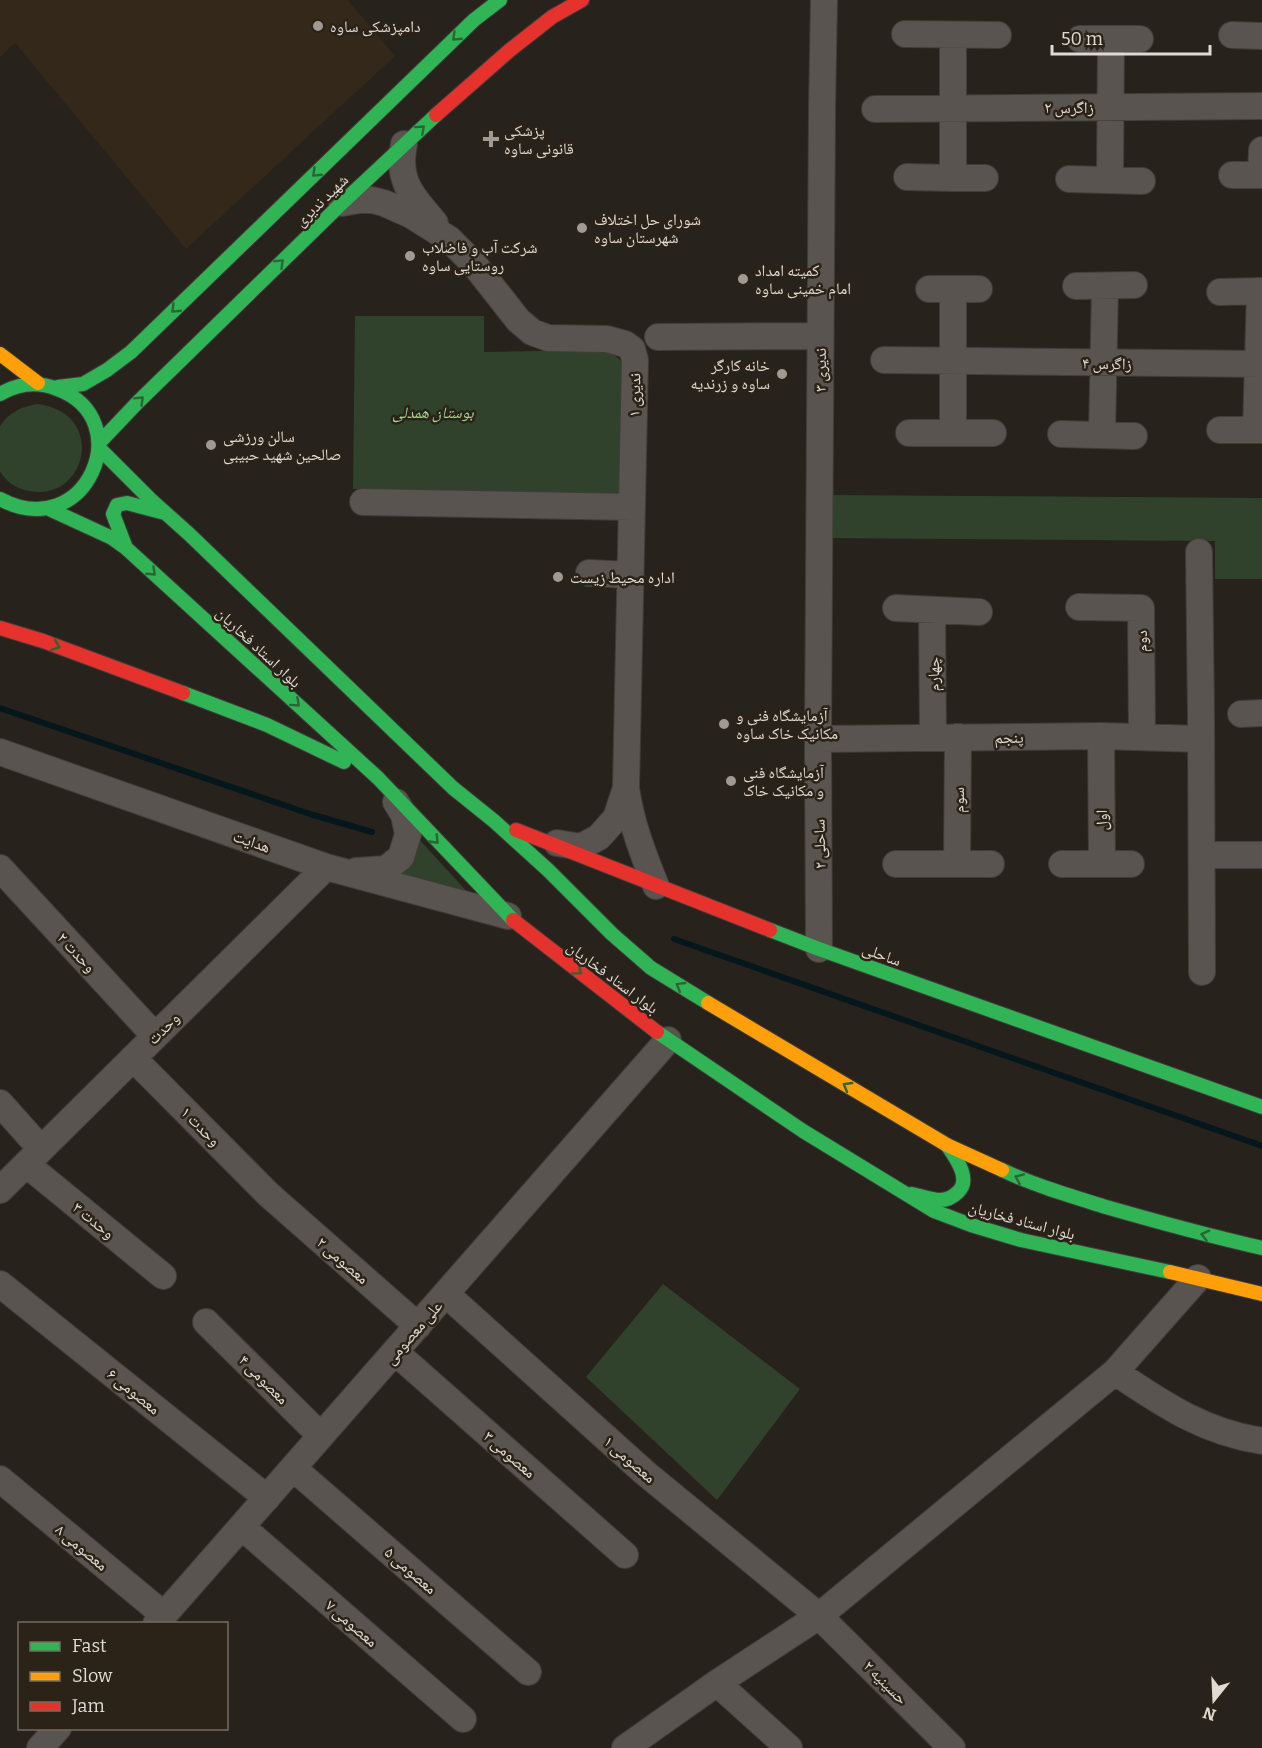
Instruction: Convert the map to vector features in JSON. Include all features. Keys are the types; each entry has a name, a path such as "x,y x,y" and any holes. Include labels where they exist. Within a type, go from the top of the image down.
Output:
{"main road":[{"name":"شهید ندیری","path":"58,387 83,384 107,370 130,352 474,20 500,0"},
{"name":"شهید ندیری","path":"100,446 138,402 404,144 510,50 552,17 582,0"},
{"path":"0,354 38,383"},
{"path":"0,394 18,385 38,383 58,387 74,396 87,408 96,424 100,446 96,470 85,487 69,501 49,509 33,510 16,507 0,499"},
{"name":"بلوار استاد فخاریان","path":"100,446 165,513 453,788 494,821 548,870 612,934 651,968 947,1145 1021,1179 1185,1230 1262,1248"},
{"path":"126,548 113,514 117,505 127,503 165,513"},
{"name":"بلوار استاد فخاریان","path":"49,509 112,538 126,548 384,785 508,916 668,1040 803,1131 934,1211 981,1228 1021,1240 1262,1294"},
{"path":"0,628 43,641 267,725 384,785"},
{"name":"ساحلی","path":"494,821 819,949 1262,1107"},
{"path":"616,887 647,882"},
{"path":"602,902 600,908 612,934"},
{"path":"901,1191 930,1199 944,1200 961,1190 963,1182 960,1163 947,1145"}],"street":[{"name":"ندیری ۳","path":"818,739 824,0"},
{"path":"905,34 998,35"},
{"path":"953,178 954,34"},
{"path":"1232,35 1262,36"},
{"path":"1080,39 1140,39"},
{"path":"1110,180 1111,39"},
{"name":"زاگرس ۲","path":"875,109 1262,106"},
{"path":"404,144 401,168 404,179 419,204 449,239"},
{"path":"1232,175 1262,175 1262,150"},
{"path":"907,177 985,178"},
{"path":"1069,179 1142,181"},
{"name":"ندیری ۱","path":"342,203 372,200 384,202 411,215 449,239 474,264 518,320 532,332 548,338 608,339 625,344 632,349 635,360 626,788"},
{"path":"1076,286 1134,285"},
{"path":"1102,435 1105,286"},
{"path":"953,433 953,361 941,289 979,289"},
{"path":"1220,292 1261,291 1259,430 1220,430"},
{"path":"658,337 820,336"},
{"name":"زاگرس ۴","path":"884,360 1260,364"},
{"path":"909,433 993,434"},
{"path":"1061,434 1134,436"},
{"path":"363,502 632,507"},
{"path":"1199,552 1202,972"},
{"path":"589,573 630,575"},
{"name":"دوم","path":"1079,607 1141,608 1142,736"},
{"path":"896,608 980,612"},
{"name":"چهارم","path":"932,610 946,737"},
{"name":"پنجم","path":"818,739 1101,736 1201,739"},
{"name":"اول","path":"1101,736 1102,864"},
{"name":"سوم","path":"946,737 957,864"},
{"name":"ساحلی ۲","path":"818,739 819,949"},
{"name":"هدایت","path":"0,752 335,870 508,916"},
{"path":"335,870 386,868 401,857 408,834 404,814 384,785"},
{"path":"542,840 581,847 599,837 616,818 626,788"},
{"path":"626,788 647,882"},
{"path":"1202,855 1262,855"},
{"path":"896,864 991,864"},
{"path":"1062,864 1131,864"},
{"name":"وحدت ۲","path":"0,868 154,1036"},
{"name":"وحدت","path":"0,1190 154,1036 335,870"},
{"name":"علی معصومی","path":"160,1619 668,1040"},
{"name":"وحدت ۱","path":"133,1058 268,1194"},
{"name":"وحدت ۳","path":"0,1104 33,1157 163,1276"},
{"name":"معصومی ۲","path":"268,1194 418,1326"},
{"path":"625,1748 717,1683 819,1616 1115,1372 1198,1278"},
{"name":"معصومی ۶","path":"0,1284 267,1498"},
{"name":"معصومی ۱","path":"446,1294 644,1472 819,1616"},
{"name":"معصومی ۴","path":"206,1322 321,1436"},
{"name":"معصومی ۳","path":"395,1352 626,1555"},
{"path":"1115,1372 1196,1422 1233,1434 1262,1440"},
{"name":"معصومی ۵","path":"293,1468 528,1672"},
{"name":"معصومی ۸","path":"0,1479 160,1619"},
{"name":"معصومی ۷","path":"242,1527 463,1719"},
{"name":"حسینیه ۲","path":"819,1616 952,1748"},
{"path":"717,1683 789,1748"},
{"path":"40,1748 56,1730"}],"shaded area":[{"path":"0,0 348,0 395,56 186,249 15,43 0,57"}],"green space":[{"name":"بوستان همدلی","path":"355,316 484,316 484,352 599,350 616,357 624,365 621,494 353,489"},
{"path":"37,404 59,411 74,423 81,438 81,455 76,471 65,484 49,491 20,489 9,482 0,471 0,426 16,411"},
{"path":"820,495 1262,498 1262,579 1215,579 1215,541 819,538"},
{"path":"415,835 473,898 389,878 413,862"},
{"path":"663,1284 800,1389 717,1500 586,1377"}],"waterway":[{"path":"0,708 310,814 372,832"},
{"path":"674,939 1262,1146"}],"traffic: fast":[{"path":"58,387 83,384 131,352 474,20 500,0"},
{"path":"100,442 342,203 436,115"},
{"path":"0,394 14,387 28,384 57,389 82,404 95,425 98,449 92,472 78,492 57,505 31,509 0,499"},
{"path":"100,449 453,788 494,821 548,870 612,934 651,968 708,1003"},
{"path":"126,548 113,514 117,505 127,503 165,513"},
{"path":"49,509 112,538 126,548 378,778 513,920"},
{"path":"183,693 267,725 344,762"},
{"path":"770,930 1262,1107"},
{"path":"657,1032 803,1131 934,1211 1021,1240 1170,1272"},
{"path":"912,1194 943,1200 954,1195 962,1187 961,1168 947,1145"},
{"path":"1002,1170 1041,1186 1106,1207 1262,1248"}],"traffic: slow":[{"path":"0,354 38,383"},
{"path":"708,1003 947,1145 1002,1170"},
{"path":"1170,1272 1262,1294"}],"traffic: jam":[{"path":"436,115 510,50 552,17 582,0"},
{"path":"0,628 43,641 183,693"},
{"path":"516,830 770,930"},
{"path":"513,920 657,1032"}],"place":[{"name":"دامپزشکی ساوه","path":"318,26"},
{"name":"پزشکی قانونی ساوه","path":"491,139"},
{"name":"شورای حل اختلاف شهرستان ساوه","path":"582,228"},
{"name":"شرکت آب و فاضلاب روستایی ساوه","path":"410,256"},
{"name":"کمیته امداد امام خمینی ساوه","path":"743,279"},
{"name":"خانه کارگر ساوه و زرندیه","path":"782,374"},
{"name":"سالن ورزشی صالحین شهید حبیبی","path":"211,445"},
{"name":"اداره محیط زیست","path":"558,577"},
{"name":"آزمایشگاه فنی و مکانیک خاک ساوه","path":"724,724"},
{"name":"آزمایشگاه فنی و مکانیک خاک","path":"731,781"}]}
